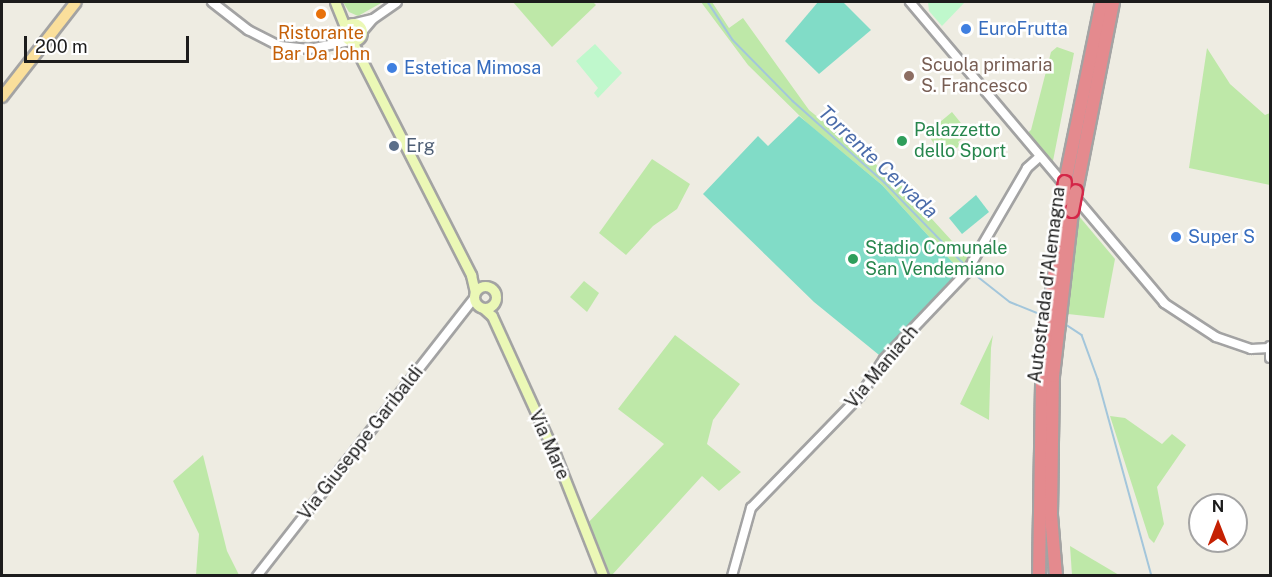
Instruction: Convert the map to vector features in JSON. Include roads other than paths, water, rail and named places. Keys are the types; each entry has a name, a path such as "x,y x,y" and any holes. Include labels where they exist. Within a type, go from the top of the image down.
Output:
{"highway":[{"name":"Autostrada d'Alemagna","path":"1039,574 1052,331 1063,200 1102,2"},
{"name":"Autostrada d'Alemagna","path":"1056,293 1113,2"},
{"name":"Autostrada d'Alemagna","path":"1052,331 1051,453 1056,574"}],"main road":[{"path":"2,97 76,2"},
{"name":"Via Mare","path":"335,2 353,32 471,275 479,298 492,316 555,454 603,576"},
{"name":"Via Mare","path":"479,298 494,292 492,316"},
{"path":"479,298 493,304"}],"street":[{"path":"212,2 248,30 280,46 309,49 331,44 397,2"},
{"path":"910,2 1038,158 1168,307 1216,338 1270,352"},
{"name":"Via Maniach","path":"732,576 751,508 860,396 885,359 968,270 1027,168 1038,158"},
{"name":"Via Giuseppe Garibaldi","path":"257,576 466,310 479,298"}],"waterway":[{"name":"Torrente Cervada","path":"708,2 733,40 793,101 885,183 966,266"},
{"name":"Torrente Cervada","path":"972,272 1010,302 1044,316"},
{"name":"Torrente Cervada","path":"1065,324 1082,335 1098,379 1152,576"}],"place":[{"name":"Ristorante Bar Da John","path":"321,14"},
{"name":"EuroFrutta","path":"966,29"},
{"name":"Estetica Mimosa","path":"392,68"},
{"name":"Scuola primaria S. Francesco","path":"909,76"},
{"name":"Palazzetto dello Sport","path":"902,141"},
{"name":"Erg","path":"394,146"},
{"name":"Super S","path":"1176,237"},
{"name":"Stadio Comunale San Vendemiano","path":"853,259"}]}
